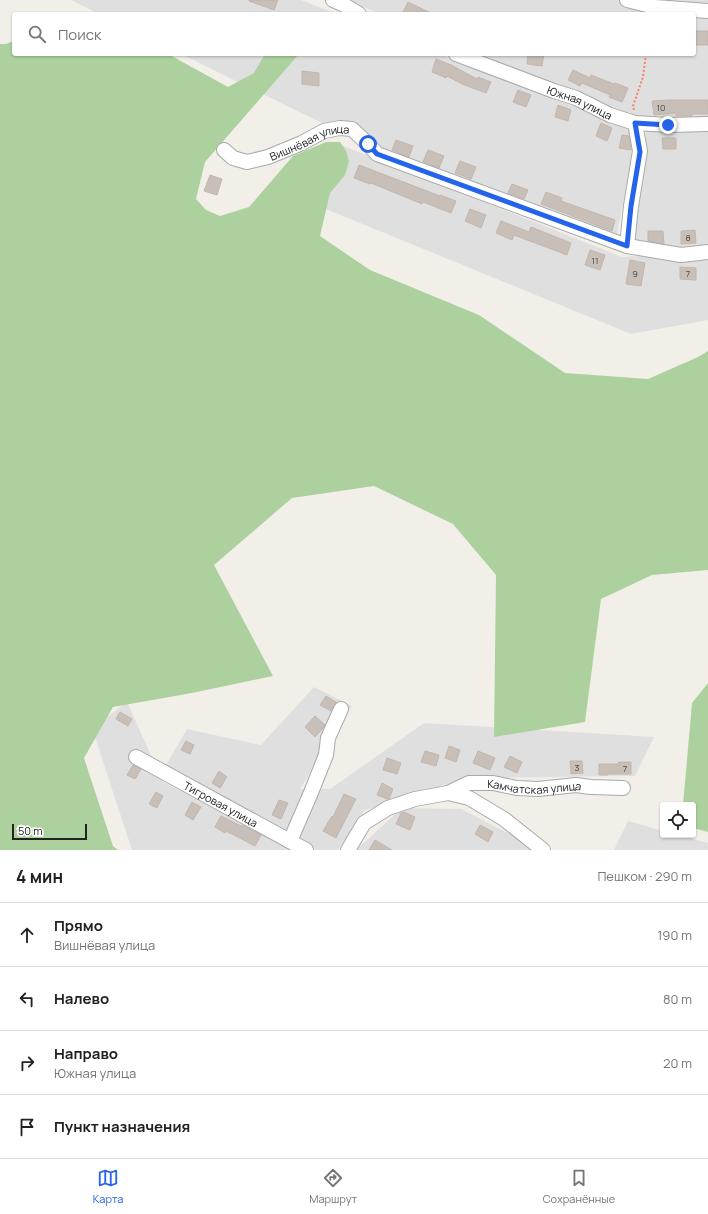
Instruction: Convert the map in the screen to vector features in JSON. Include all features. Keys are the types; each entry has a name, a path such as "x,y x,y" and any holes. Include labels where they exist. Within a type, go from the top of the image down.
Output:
{"street":[{"path":"333,0 355,12"},
{"path":"627,0 708,11"},
{"name":"Южная улица","path":"461,56 554,92 576,98 610,115 635,123 668,125 708,124"},
{"path":"627,246 631,206 640,152 635,123"},
{"name":"Вишнёвая улица","path":"224,150 233,158 247,162 268,157 302,143 324,131 340,128 352,129 377,154 627,246 681,255 708,252"},
{"path":"290,841 326,755 328,738 341,709"},
{"name":"Тигровая улица","path":"136,757 306,850"},
{"name":"Камчатская улица","path":"448,793 469,782 494,782 517,788 576,785 623,788"},
{"path":"348,850 364,823 388,808 415,799 448,793 469,798 504,819 543,850"}],"path":[{"path":"635,123 633,106 643,77 646,56"}],"shaded area":[{"path":"71,0 301,0 332,12 95,12"},
{"path":"346,0 638,0 708,12 708,120 645,120 485,56 696,56 696,12 376,12"},
{"path":"642,0 708,0 708,6"},
{"path":"185,56 444,56 638,131 616,238 375,149"},
{"path":"708,125 708,246 623,250 647,130"},
{"path":"336,143 622,257 708,252 708,320 631,334 326,209"},
{"path":"314,687 352,706 300,789 330,789 424,723 654,737 635,776 466,778 365,810 338,850 317,850 162,772 187,729 261,745"},
{"path":"127,702 163,782 296,850 132,850 92,728"},
{"path":"402,808 461,809 541,850 356,850"},
{"path":"628,821 660,830 660,838 689,838 708,843 708,850 614,850"}],"green space":[{"path":"12,42 12,56 172,56 228,87 254,73 264,56 297,56 205,162 196,199 206,210 220,216 249,207 293,156 326,142 340,142 346,151 349,161 345,175 330,193 320,236 370,270 479,315 565,373 648,379 698,357 708,351 708,570 652,575 601,599 585,722 494,737 496,575 453,524 374,486 292,498 214,565 273,676 192,693 113,707 84,758 113,846 118,850 0,850 0,44"},
{"path":"708,683 708,832 696,829 696,802 683,802 692,703"}],"building":[{"path":"249,0 278,0 274,10"},
{"path":"408,2 429,12 403,12"},
{"path":"696,31 708,31 708,45 696,45"},
{"path":"528,56 544,56 542,66 527,64"},
{"path":"436,59 477,79 478,77 491,82 486,93 462,84 447,76 446,78 432,72"},
{"path":"573,70 590,78 591,75 628,88 622,102 582,83 580,86 568,80"},
{"path":"302,71 319,73 319,86 302,84"},
{"path":"518,90 531,95 526,107 513,102"},
{"path":"708,100 708,114 692,114 692,116 676,116 676,113 654,115 652,101"},
{"path":"558,105 571,110 568,121 555,117"},
{"path":"601,123 612,128 607,141 596,136"},
{"path":"622,135 629,136 631,150 619,148"},
{"path":"662,138 676,138 676,149 663,149"},
{"path":"396,140 413,146 409,157 392,150"},
{"path":"428,150 444,156 439,168 423,162"},
{"path":"460,161 476,167 471,179 455,173"},
{"path":"359,165 456,201 451,213 423,202 422,204 371,183 370,184 354,178"},
{"path":"210,175 222,179 217,195 204,191"},
{"path":"512,184 528,190 524,199 508,193"},
{"path":"546,192 562,198 561,201 615,220 612,231 541,204"},
{"path":"470,209 486,215 481,228 465,221"},
{"path":"501,221 529,232 531,227 571,243 567,255 514,235 512,240 496,233"},
{"path":"695,230 696,243 681,244 681,231"},
{"path":"648,231 663,231 664,244 648,241"},
{"path":"590,250 605,255 600,270 585,265"},
{"path":"630,260 645,263 641,286 626,284"},
{"path":"680,267 696,268 696,280 680,279"},
{"path":"326,696 336,702 331,711 320,705"},
{"path":"120,712 132,719 128,726 116,719"},
{"path":"315,716 325,725 315,737 305,727"},
{"path":"186,741 194,745 190,754 181,750"},
{"path":"449,746 460,750 456,762 445,758"},
{"path":"425,751 439,755 436,766 421,762"},
{"path":"478,751 495,758 490,770 473,763"},
{"path":"510,756 522,762 517,773 504,767"},
{"path":"387,758 401,763 397,774 383,770"},
{"path":"570,761 582,761 583,773 571,774"},
{"path":"618,762 631,762 631,774 599,775 599,764 619,764"},
{"path":"133,765 141,769 135,779 127,775"},
{"path":"219,771 227,777 220,788 212,783"},
{"path":"382,783 393,789 389,799 377,795"},
{"path":"156,792 163,796 157,808 149,804"},
{"path":"344,794 356,799 336,838 323,831 332,816 333,817"},
{"path":"279,800 288,803 281,819 272,815"},
{"path":"192,802 201,807 193,820 185,815"},
{"path":"404,812 415,817 410,830 396,824 401,813"},
{"path":"221,816 261,835 255,846 215,827"},
{"path":"480,825 493,832 488,842 475,834"},
{"path":"375,840 392,850 369,850"}],"route":[{"path":"368,144 377,154 627,246 631,206 640,152 635,123 668,125"}]}
